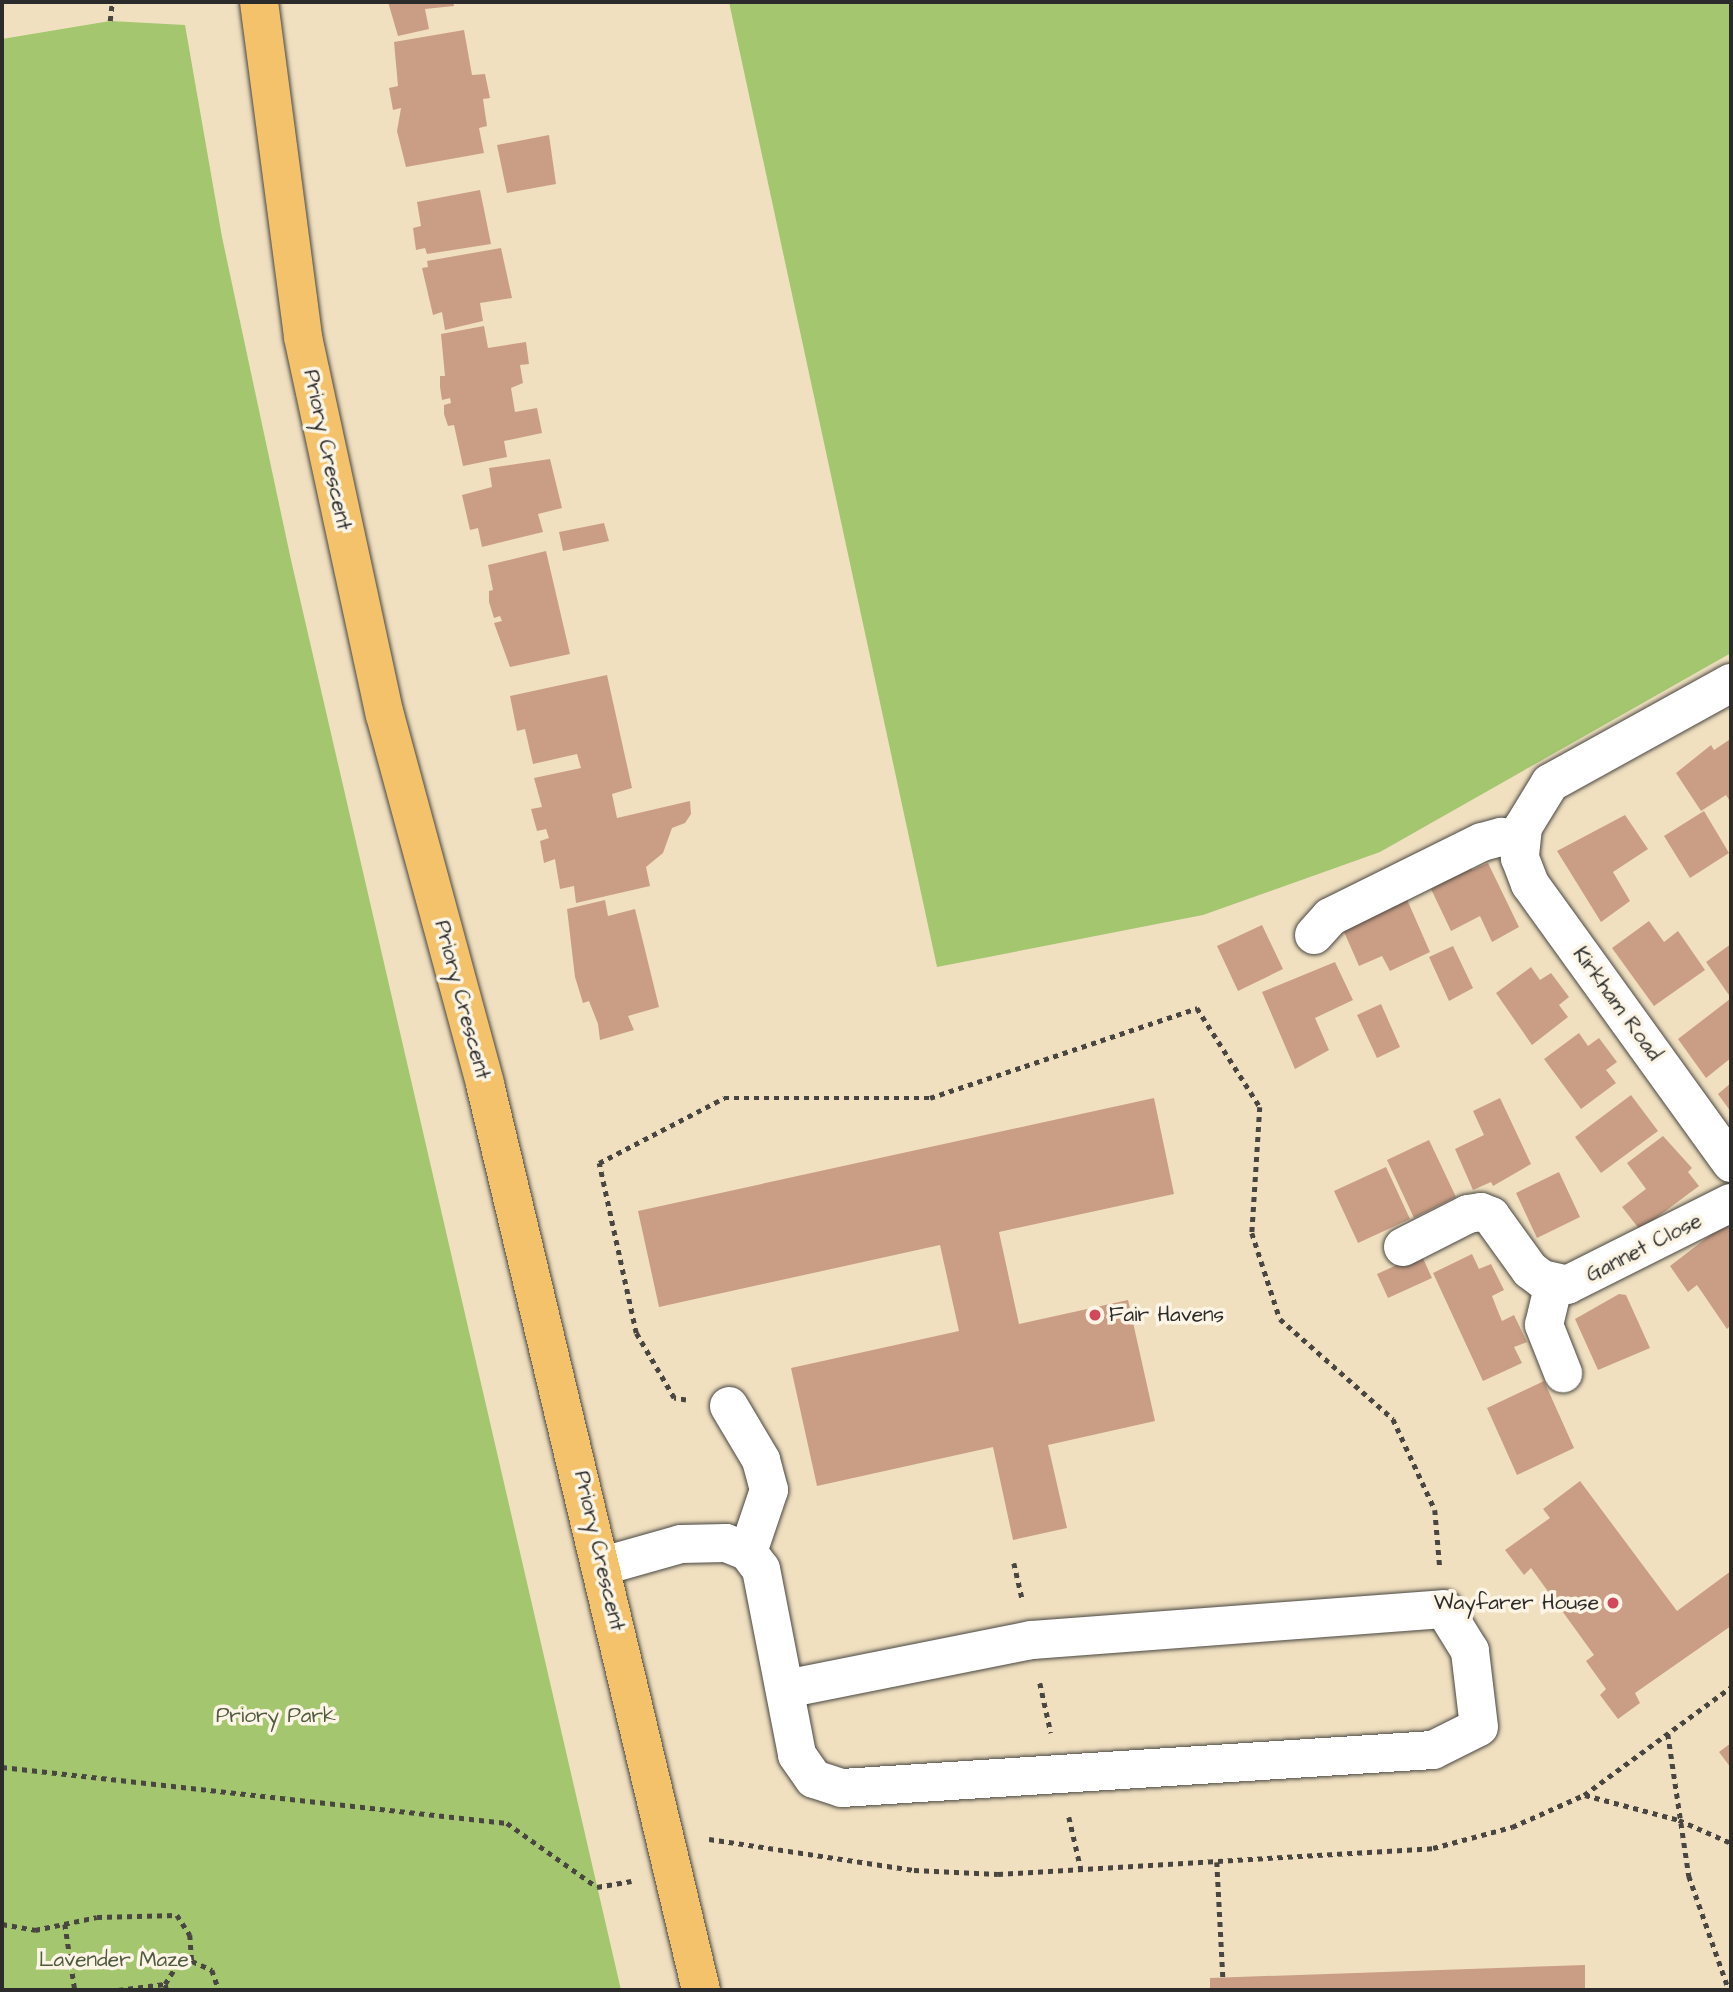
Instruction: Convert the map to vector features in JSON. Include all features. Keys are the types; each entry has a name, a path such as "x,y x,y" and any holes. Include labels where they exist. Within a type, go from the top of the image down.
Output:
{"main road":[{"name":"Priory Crescent","path":"258,3 303,337 385,715 485,1084 603,1566 701,1990"}],"street":[{"name":"Kirkham Road","path":"1731,683 1550,783 1532,807 1521,839 1520,858 1530,884 1731,1163"},
{"path":"1314,935 1330,917 1482,842 1501,837 1521,839"},
{"name":"Gannet Close","path":"1554,1283 1580,1281 1731,1203"},
{"path":"1403,1247 1468,1214 1481,1212 1498,1224 1530,1270 1554,1283 1544,1325 1563,1373"},
{"path":"729,1406 761,1460 769,1490 748,1552"},
{"path":"603,1566 681,1544 726,1543 748,1552 761,1569 797,1755 814,1779 842,1788 1433,1750 1479,1727 1470,1651 1444,1609 1031,1640 785,1689"}],"path":[{"path":"110,20 112,2"},
{"path":"729,1406 674,1398 636,1333 599,1163 724,1098 930,1098 1197,1008 1260,1107 1252,1233 1280,1319 1393,1419 1435,1510 1444,1609"},
{"path":"1014,1563 1081,1870"},
{"path":"2,1767 507,1824 597,1887 674,1874 713,1864 708,1839 914,1870 998,1874 1433,1848 1512,1827 1584,1795 1731,1687"},
{"path":"1668,1734 1679,1820 1693,1889 1729,1990"},
{"path":"1584,1795 1679,1820 1731,1843"},
{"path":"1217,1862 1223,1977"},
{"path":"2,1924 35,1930 97,1917 177,1914 190,1936 192,1961"},
{"path":"65,1924 75,1990"},
{"path":"118,1990 166,1987 177,1965 192,1961 212,1970 219,1990"}],"green space":[{"path":"729,2 1731,2 1731,653 1380,852 1203,915 937,967"},
{"name":"Priory Park","path":"110,21 185,25 222,237 291,560 621,1990 2,1990 2,39"}],"building":[{"path":"388,2 453,2 454,6 425,9 429,29 398,36"},
{"path":"464,30 472,75 485,74 490,98 483,99 487,126 479,128 484,153 406,167 397,131 401,108 393,110 389,88 398,86 394,42"},
{"path":"549,135 556,184 507,193 497,145"},
{"path":"480,190 491,244 427,254 425,248 416,250 413,228 421,226 417,202"},
{"path":"501,248 512,298 480,303 483,321 445,330 442,312 433,315 422,268 428,267 427,261"},
{"path":"484,326 488,348 526,342 529,364 520,365 523,383 511,388 515,412 537,408 542,433 504,441 507,457 463,466 454,425 448,426 444,414 444,405 451,403 450,398 442,400 440,387 440,376 445,376 441,334"},
{"path":"550,459 562,508 538,514 543,532 482,547 478,528 470,530 462,495 492,487 489,468"},
{"path":"604,523 609,541 563,551 559,532"},
{"path":"546,551 570,654 510,667 494,623 502,621 500,616 494,618 489,602 489,591 493,590 488,565"},
{"path":"607,675 632,788 612,794 617,818 690,801 691,814 685,823 672,828 663,853 646,867 650,886 576,903 574,886 560,889 555,859 544,863 540,841 549,838 546,829 537,831 531,809 542,807 534,778 581,768 577,754 533,764 525,729 517,731 510,696"},
{"path":"1729,740 1731,803 1726,795 1701,811 1676,773 1711,745 1714,750"},
{"path":"1704,811 1729,853 1690,878 1664,836"},
{"path":"1625,815 1648,849 1613,872 1630,901 1601,922 1557,851"},
{"path":"1488,863 1519,927 1492,942 1480,916 1451,931 1431,889 1470,865 1472,870"},
{"path":"1405,895 1430,952 1390,971 1382,956 1359,966 1341,925"},
{"path":"605,900 608,916 635,909 659,1007 628,1016 634,1030 600,1040 598,1024 589,1001 583,1003 575,977 567,909"},
{"path":"1649,921 1664,942 1678,931 1705,970 1654,1006 1612,948"},
{"path":"1262,925 1283,969 1238,991 1217,946"},
{"path":"1731,944 1731,998 1706,962"},
{"path":"1453,946 1473,988 1449,1001 1429,957"},
{"path":"1335,962 1353,1000 1315,1018 1329,1050 1295,1069 1262,992"},
{"path":"1531,967 1540,980 1551,973 1569,997 1559,1005 1568,1017 1532,1045 1496,993"},
{"path":"1730,999 1731,1058 1706,1078 1678,1039"},
{"path":"1381,1004 1400,1047 1377,1058 1357,1015"},
{"path":"1579,1033 1588,1046 1599,1038 1617,1062 1606,1070 1616,1083 1581,1109 1544,1059"},
{"path":"1731,1083 1731,1112 1718,1094"},
{"path":"1631,1095 1658,1131 1601,1173 1575,1137"},
{"name":"Fair Havens","path":"1154,1098 1174,1194 999,1232 1019,1324 1128,1300 1155,1421 1048,1445 1067,1528 1013,1540 993,1447 817,1486 791,1368 959,1331 940,1245 659,1307 638,1211"},
{"path":"1500,1098 1531,1164 1493,1186 1491,1182 1473,1190 1455,1149 1484,1135 1473,1111"},
{"path":"1663,1136 1692,1168 1688,1172 1699,1186 1640,1230 1622,1207 1646,1189 1627,1163"},
{"path":"1429,1140 1456,1197 1414,1218 1387,1160"},
{"path":"1386,1167 1410,1219 1358,1243 1334,1191"},
{"path":"1559,1172 1580,1217 1537,1238 1516,1193"},
{"path":"1726,1223 1731,1231 1731,1325 1727,1329 1697,1285 1688,1292 1670,1266"},
{"path":"1421,1254 1432,1278 1388,1298 1377,1274"},
{"path":"1472,1254 1479,1269 1491,1264 1504,1290 1492,1296 1502,1321 1514,1315 1527,1342 1514,1347 1522,1363 1483,1381 1433,1273"},
{"path":"1619,1294 1626,1295 1650,1348 1598,1370 1575,1319"},
{"path":"1544,1381 1574,1448 1517,1475 1487,1408"},
{"name":"Wayfarer House","path":"1580,1481 1677,1611 1731,1571 1731,1626 1635,1693 1640,1703 1618,1719 1600,1695 1606,1689 1586,1661 1594,1655 1531,1568 1524,1575 1505,1550 1550,1518 1543,1509"},
{"path":"1731,1743 1731,1768 1719,1752"},
{"path":"1585,1965 1585,1990 1210,1990 1210,1978"}],"place":[{"name":"Fair Havens","path":"1095,1315"},
{"name":"Wayfarer House","path":"1613,1603"}],"park label":[{"name":"Lavender Maze","path":"114,1960"}]}
